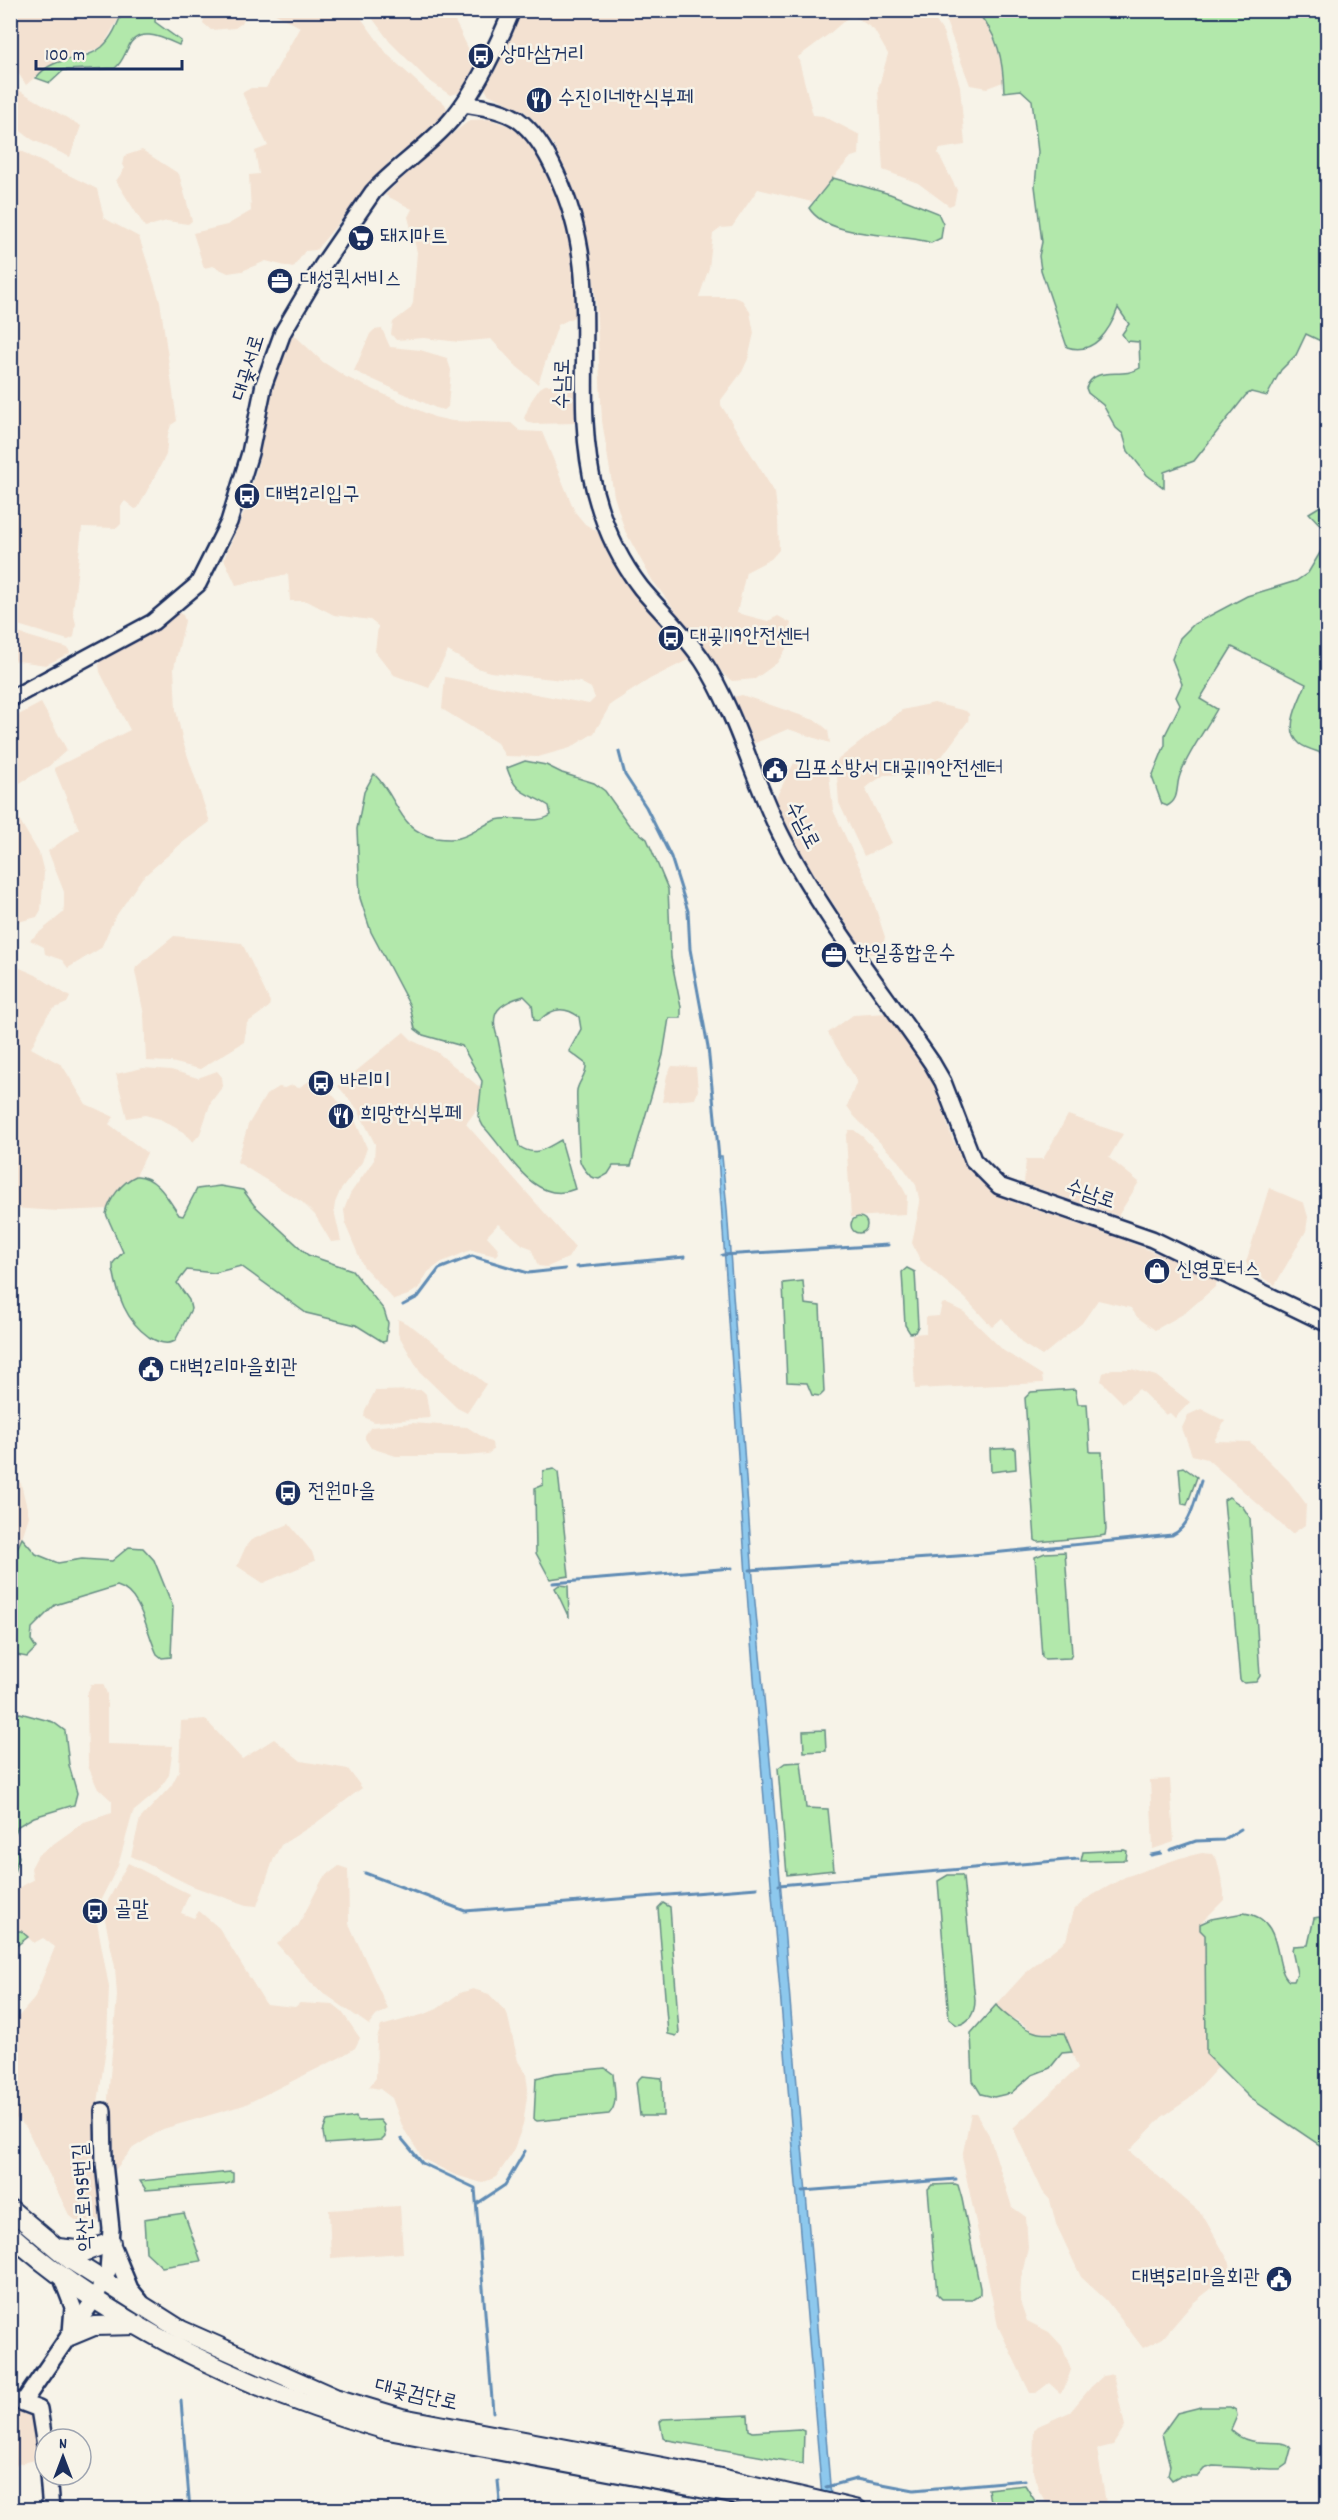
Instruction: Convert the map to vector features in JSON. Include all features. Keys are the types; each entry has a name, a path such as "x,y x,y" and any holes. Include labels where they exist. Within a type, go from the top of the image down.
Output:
{"main road":[{"name":"대곶검단로","path":"10,2209 55,2248 104,2282 144,2317"},
{"name":"대곶검단로","path":"10,2234 61,2276 95,2298 181,2330 370,2410 799,2503 839,2504 858,2510"},
{"path":"55,2248 87,2251 111,2242"},
{"path":"70,2336 94,2326 144,2317"}],"street":[{"name":"대곶서로","path":"10,699 153,622 198,584 229,522 250,453 264,384 291,315 372,192 388,175 433,138 464,104 512,10"},
{"name":"수남로","path":"464,104 490,108 515,118 528,129 552,164 573,211 585,275 587,449 595,492 614,541 640,587 702,660 719,691 783,839 821,902 932,1063 974,1160 999,1186 1152,1239 1328,1324"},
{"name":"약산로195번길","path":"17,2399 70,2336 95,2298 108,2271 111,2242 103,2111"},
{"path":"111,2242 129,2289 144,2317"},
{"path":"61,2276 73,2307 70,2336"},
{"path":"17,2399 39,2409 42,2427"},
{"path":"49,2487 51,2510"}],"shaded area":[{"path":"206,10 248,11 242,23 235,28 211,30 203,23"},
{"path":"929,10 943,32 960,86 965,145 940,149 938,153 957,190 954,204 949,206 918,183 883,170 878,89 888,54 874,30 852,14 798,57 813,115 823,116 860,135 859,155 851,157 812,202 758,189 732,227 721,228 713,234 709,268 699,297 733,297 742,300 750,312 754,333 748,359 742,372 721,400 721,405 775,493 778,518 779,550 771,559 746,572 737,613 768,621 778,616 791,623 786,649 777,663 755,679 732,681 725,676 652,580 625,531 614,496 602,421 596,303 590,248 571,181 553,144 535,121 524,111 488,94 483,85 520,11"},
{"path":"10,11 123,11 103,46 40,73 26,85 11,62"},
{"path":"270,11 356,11 388,55 429,93 445,104 449,114 421,143 401,152 390,161 316,250 305,251 293,268 266,261 242,271 228,273 213,266 204,268 193,233 227,225 251,211 249,175 259,174 255,151 268,146 242,93 251,88 266,88 300,27"},
{"path":"367,11 450,11 475,62 475,69 463,92 450,95 427,79 390,42"},
{"path":"942,11 975,11 984,19 999,51 1003,82 987,88 970,85"},
{"path":"11,74 20,91 81,126 70,157 33,140 11,124"},
{"path":"489,119 518,129 528,137 546,164 571,226 579,307 574,317 558,325 538,384 516,366 491,339 459,342 424,338 396,340 391,334 393,322 410,309 413,303 417,252 408,217 412,209 385,195 433,149 470,120"},
{"path":"10,144 97,189 104,218 139,237 160,301 177,421 171,425 168,434 166,455 138,508 135,509 125,501 121,506 121,524 117,528 82,527 73,612 76,624 74,637 68,640 11,623"},
{"path":"142,150 179,174 192,221 188,224 167,221 145,227 116,181 125,168 122,165 124,156"},
{"path":"382,329 390,347 420,350 447,358 451,370 448,407 444,410 436,408 354,371 370,334 374,330"},
{"path":"290,331 323,362 346,377 434,417 452,421 511,423 520,431 542,432 575,512 585,524 603,535 691,655 690,659 650,679 611,704 594,733 570,748 538,757 505,756 497,743 442,709 445,677 589,704 595,698 591,688 580,682 490,672 477,668 448,651 429,688 394,675 375,651 378,626 370,620 334,615 307,601 290,601 288,574 236,585 224,559 244,512 257,468 277,367"},
{"path":"577,384 575,423 533,424 526,421 524,418 531,401 540,388 545,385"},
{"path":"179,613 183,615 185,621 174,668 176,710 183,742 210,822 142,878 114,919 101,948 68,968 62,960 45,954 44,947 30,940 63,913 64,892 48,851 79,829 54,768 130,730 100,672 99,664 102,658"},
{"path":"11,631 68,648 70,653 46,665 11,660"},
{"path":"742,695 817,721 828,730 830,743 788,729 753,744 733,697"},
{"path":"41,703 67,750 49,766 11,788 11,719"},
{"path":"934,703 966,711 969,714 968,721 929,774 884,775 865,788 892,843 864,856 839,803 836,761 902,710"},
{"path":"794,763 821,774 828,765 833,810 868,885 885,937 882,952 877,955 865,953 797,847 774,801"},
{"path":"10,804 39,853 44,873 41,910 37,917 18,922 11,922"},
{"path":"174,936 242,943 270,1002 269,1007 247,1023 244,1042 200,1069 171,1062 146,1061 144,1015 135,971 136,967"},
{"path":"10,944 16,945 13,965 36,975 70,997 67,1003 53,1009 47,1016 31,1048 62,1065 86,1104 114,1117 109,1124 147,1153 136,1176 126,1182 107,1209 59,1211 11,1208"},
{"path":"888,1013 935,1085 952,1138 967,1167 979,1181 1016,1203 1121,1239 1196,1269 1214,1278 1217,1282 1215,1287 1185,1313 1155,1330 1137,1317 1131,1308 1098,1300 1082,1323 1042,1356 1023,1344 1002,1318 992,1327 965,1298 920,1260 912,1243 920,1203 916,1185 899,1162 847,1106 857,1081 828,1033 853,1015"},
{"path":"404,1032 413,1041 437,1052 483,1090 479,1106 466,1124 575,1247 568,1258 547,1267 538,1266 531,1248 523,1245 498,1224 487,1236 497,1247 499,1253 496,1256 471,1250 442,1262 428,1272 419,1288 394,1300 363,1266 346,1226 344,1210 350,1194 374,1160 375,1144 358,1110 338,1086"},
{"path":"672,1066 696,1067 698,1090 695,1099 662,1102 667,1075"},
{"path":"143,1068 171,1070 198,1078 217,1071 222,1077 223,1086 211,1102 200,1134 193,1142 183,1132 160,1119 145,1115 127,1118 116,1074"},
{"path":"316,1077 354,1118 367,1148 362,1162 340,1191 335,1203 334,1210 341,1241 331,1242 315,1215 302,1202 237,1162 248,1125 266,1095 279,1087 293,1085 298,1088"},
{"path":"1068,1115 1123,1134 1109,1158 1139,1182 1118,1216 1024,1184 1026,1159 1043,1159"},
{"path":"849,1130 854,1130 863,1137 894,1171 907,1196 906,1214 851,1217 846,1137"},
{"path":"1269,1188 1304,1203 1308,1217 1306,1231 1275,1285 1250,1271 1246,1262"},
{"path":"945,1303 964,1312 1004,1351 1042,1375 1043,1383 915,1389 912,1334 926,1333 926,1317 939,1316 942,1304"},
{"path":"398,1319 413,1327 486,1384 467,1413 457,1408 420,1372 398,1334"},
{"path":"1112,1369 1131,1369 1156,1376 1190,1402 1175,1418 1170,1413 1166,1415 1139,1389 1123,1403 1101,1381 1103,1373"},
{"path":"422,1390 426,1394 430,1418 374,1422 364,1417 365,1410 375,1391"},
{"path":"1201,1409 1225,1421 1214,1441 1250,1442 1289,1481 1306,1504 1305,1525 1292,1534 1207,1459 1192,1455 1182,1428 1188,1415"},
{"path":"412,1423 467,1427 492,1443 493,1450 488,1454 465,1456 396,1456 371,1448 365,1439 371,1427"},
{"path":"11,1470 21,1484 29,1516 11,1562"},
{"path":"289,1524 312,1552 315,1561 263,1583 237,1566 251,1540"},
{"path":"91,1684 103,1684 107,1694 107,1744 173,1746 169,1775 158,1791 133,1812 118,1866 95,1911 109,1987 107,2041 98,2103 102,2212 98,2222 87,2224 79,2223 69,2215 26,2127 11,2114 11,2020 19,2016 34,1999 55,1947 43,1938 34,1943 21,1931 15,1931 11,1924 11,1892 33,1880 31,1868 38,1855 84,1822 112,1813 112,1801 97,1787 88,1766 87,1694"},
{"path":"205,1719 242,1759 274,1739 301,1761 348,1769 362,1788 316,1823 281,1845 257,1906 246,1905 192,1886 131,1856 140,1819 171,1786 179,1771 181,1721"},
{"path":"1170,1779 1174,1842 1153,1849 1150,1780"},
{"path":"1202,1853 1213,1854 1217,1860 1224,1891 1224,1900 1200,1924 1200,1930 1205,1935 1206,2053 1219,2066 1189,2099 1162,2117 1129,2151 1202,2214 1230,2263 1231,2273 1193,2303 1163,2338 1143,2348 1106,2300 1081,2277 1056,2224 1050,2200 1043,2192 1013,2128 1078,2068 1064,2033 1034,2032 1017,2020 1006,2017 996,2005 1028,1970 1066,1940 1074,1910 1086,1899 1125,1877"},
{"path":"128,1863 189,1894 181,1913 194,1918 199,1911 219,1928 266,2004 295,2007 300,2003 333,2005 342,2012 360,2038 355,2048 339,2058 244,2105 163,2129 133,2148 115,2170 111,2171 108,2098 117,1996 115,1967 103,1910"},
{"path":"339,1866 348,1869 349,1924 388,2009 376,2016 369,2025 315,1987 277,1944 298,1926 323,1878"},
{"path":"473,1989 489,1994 507,2013 518,2061 526,2074 528,2089 523,2125 512,2154 496,2177 482,2183 455,2175 423,2159 403,2128 392,2098 380,2089 369,2087 376,2078 377,2038 381,2026 425,2014 437,2009 460,1993"},
{"path":"971,2113 976,2113 989,2135 1012,2207 1026,2217 1028,2248 1021,2278 1020,2301 1027,2321 1049,2332 1062,2346 1071,2370 1064,2389 1060,2393 1049,2383 1036,2393 1030,2393 998,2326 962,2157"},
{"path":"400,2206 403,2253 331,2258 329,2210"},
{"path":"1113,2374 1125,2426 1113,2445 1097,2449 1107,2509 1050,2509 1039,2491 1033,2472 1034,2430 1070,2412 1103,2376"},
{"path":"10,2405 28,2413 35,2422 36,2427 33,2427 33,2460 11,2466"}],"green space":[{"path":"123,11 156,11 155,22 181,41 179,45 151,35 144,35 132,41 115,68 64,70 50,83 36,78 52,65 86,56 102,47 112,35"},
{"path":"975,11 1327,11 1327,344 1306,334 1296,355 1281,370 1267,396 1251,392 1246,395 1194,461 1164,472 1164,488 1147,475 1128,451 1123,434 1116,428 1103,405 1088,393 1086,388 1096,376 1125,373 1140,368 1139,342 1127,341 1122,334 1129,324 1118,308 1100,339 1085,348 1067,347 1041,270 1039,256 1042,242 1035,186 1038,152 1032,100 1021,90 1004,92 998,48 990,29"},
{"path":"833,178 890,194 938,213 943,224 941,238 931,243 866,233 832,225 819,218 809,208"},
{"path":"1327,502 1327,541 1326,531 1309,513"},
{"path":"1327,541 1327,755 1300,744 1292,731 1294,714 1306,684 1232,647 1200,699 1217,709 1186,761 1179,778 1174,801 1167,806 1162,804 1152,777 1165,745 1165,735 1180,705 1176,697 1182,684 1172,659 1180,638 1194,624 1247,596 1296,581 1308,573"},
{"path":"525,761 546,765 562,773 594,783 605,791 629,825 647,839 668,889 671,958 681,1007 681,1018 669,1018 663,1055 631,1166 613,1166 608,1174 599,1179 591,1177 580,1161 577,1090 586,1064 569,1051 581,1029 579,1017 569,1011 558,1010 548,1013 539,1021 534,1020 532,1004 524,996 508,1002 498,1010 495,1015 495,1030 519,1146 525,1150 535,1151 545,1149 561,1140 575,1189 560,1192 547,1190 534,1184 512,1162 483,1126 478,1116 482,1081 462,1046 423,1035 415,1029 410,1006 371,932 360,898 357,829 364,792 374,774 406,821 414,828 436,838 453,839 464,837 496,820 510,818 538,820 551,815 549,806 514,784 507,768"},
{"path":"136,1176 156,1184 179,1215 183,1216 197,1189 220,1186 243,1190 254,1205 308,1255 352,1270 384,1310 388,1323 386,1341 383,1342 356,1325 306,1313 241,1266 214,1273 187,1270 177,1283 189,1300 191,1309 175,1341 162,1343 149,1337 128,1315 120,1298 113,1263 123,1252 106,1214 117,1192 126,1182"},
{"path":"859,1217 867,1225 859,1233 851,1225"},
{"path":"907,1268 915,1272 918,1326 915,1332 910,1333 905,1325 902,1272"},
{"path":"803,1281 805,1304 820,1306 824,1392 820,1396 812,1395 807,1383 787,1382 783,1283"},
{"path":"1075,1389 1078,1404 1087,1404 1090,1452 1102,1452 1105,1535 1038,1542 1035,1540 1025,1398 1031,1392"},
{"path":"1015,1448 1016,1469 991,1472 990,1449"},
{"path":"1183,1467 1197,1477 1187,1505 1182,1504 1179,1468"},
{"path":"554,1469 558,1472 569,1576 550,1579 536,1553 535,1488 543,1485 543,1471"},
{"path":"1229,1497 1243,1507 1250,1518 1260,1676 1256,1682 1244,1683 1240,1680 1224,1500"},
{"path":"22,1538 36,1554 58,1563 82,1559 112,1561 129,1547 143,1548 154,1560 173,1607 171,1657 162,1658 157,1654 138,1605 125,1590 117,1586 55,1605 32,1628 31,1640 36,1648 27,1657 11,1654 11,1562"},
{"path":"1065,1552 1072,1654 1070,1658 1045,1659 1042,1657 1035,1557 1045,1553"},
{"path":"559,1585 568,1586 569,1618 555,1588"},
{"path":"20,1713 53,1722 65,1731 69,1765 77,1793 74,1805 34,1817 18,1826 13,1838 19,1857 11,1881 11,1714"},
{"path":"825,1730 826,1751 804,1752 803,1731"},
{"path":"801,1762 806,1808 828,1809 834,1870 787,1875 778,1768 785,1763"},
{"path":"1127,1851 1126,1860 1081,1861 1083,1852"},
{"path":"948,1875 963,1877 975,2000 971,2016 962,2024 957,2025 949,2019 938,1881"},
{"path":"663,1903 670,1907 679,2033 676,2036 668,2034 658,1908"},
{"path":"1244,1913 1257,1917 1272,1933 1284,1975 1289,1981 1294,1981 1297,1974 1293,1946 1308,1945 1314,1918 1319,1917 1327,1925 1327,2150 1250,2098 1206,2054 1205,1935 1200,1930 1200,1924 1211,1919"},
{"path":"11,1924 15,1931 21,1931 28,1937 11,1950"},
{"path":"996,2005 1014,2021 1030,2030 1042,2033 1064,2033 1072,2052 1062,2053 1050,2068 1032,2075 1011,2093 994,2097 981,2094 973,2081 971,2033"},
{"path":"605,2068 613,2074 615,2090 614,2105 609,2114 537,2121 534,2119 536,2078 555,2073"},
{"path":"642,2076 662,2078 663,2116 640,2116 636,2082"},
{"path":"356,2117 357,2121 380,2120 384,2125 385,2137 382,2140 325,2144 323,2132 327,2121"},
{"path":"233,2173 233,2182 226,2184 146,2190 140,2181"},
{"path":"932,2185 958,2185 962,2199 980,2288 980,2294 972,2299 942,2299 937,2294 928,2189"},
{"path":"184,2213 201,2261 162,2267 146,2252 144,2219"},
{"path":"1201,2407 1230,2407 1236,2410 1237,2416 1231,2430 1239,2437 1248,2440 1287,2445 1291,2449 1287,2464 1280,2469 1213,2466 1204,2469 1198,2476 1179,2476 1172,2480 1168,2475 1170,2466 1162,2434 1177,2413"},
{"path":"748,2415 749,2430 753,2432 799,2429 804,2431 803,2464 668,2440 663,2437 660,2422 663,2419"},
{"path":"1025,2485 1040,2509 991,2509 988,2489"}],"water":[{"path":"718,1156 722,1156 727,1209 754,1592 772,1782 832,2509 823,2509 748,1606"}],"waterway":[{"path":"619,752 625,775 646,807 671,857 688,911 690,949 708,1047 719,1158"},
{"path":"722,1255 888,1245"},
{"path":"403,1305 418,1297 439,1269 472,1256 528,1273 565,1269"},
{"path":"577,1267 685,1257"},
{"path":"750,1570 972,1555 1172,1535 1184,1526 1188,1519 1201,1481"},
{"path":"553,1583 732,1568"},
{"path":"1170,1850 1196,1841 1223,1840 1241,1829"},
{"path":"1151,1855 1161,1853"},
{"path":"779,1885 1078,1859"},
{"path":"365,1873 465,1911 757,1888"},
{"path":"402,2139 422,2163 475,2188 493,2412"},
{"path":"478,2203 505,2185 525,2151"},
{"path":"802,2191 956,2179"},
{"path":"181,2401 190,2510"},
{"path":"826,2487 856,2479 914,2490 1025,2480"},
{"path":"498,2481 501,2510"}],"place":[{"name":"상마삼거리","path":"481,56"},
{"name":"수진이네한식부페","path":"539,100"},
{"name":"돼지마트","path":"361,238"},
{"name":"대성퀵서비스","path":"280,281"},
{"name":"대벽2리입구","path":"247,496"},
{"name":"대곶119안전센터","path":"671,638"},
{"name":"김포소방서 대곶119안전센터","path":"775,770"},
{"name":"한일종합운수","path":"834,955"},
{"name":"바리미","path":"321,1083"},
{"name":"희망한식부페","path":"341,1116"},
{"name":"신영모터스","path":"1157,1271"},
{"name":"대벽2리마을회관","path":"151,1369"},
{"name":"전원마을","path":"288,1493"},
{"name":"골말","path":"95,1911"},
{"name":"대벽5리마을회관","path":"1279,2279"}]}
